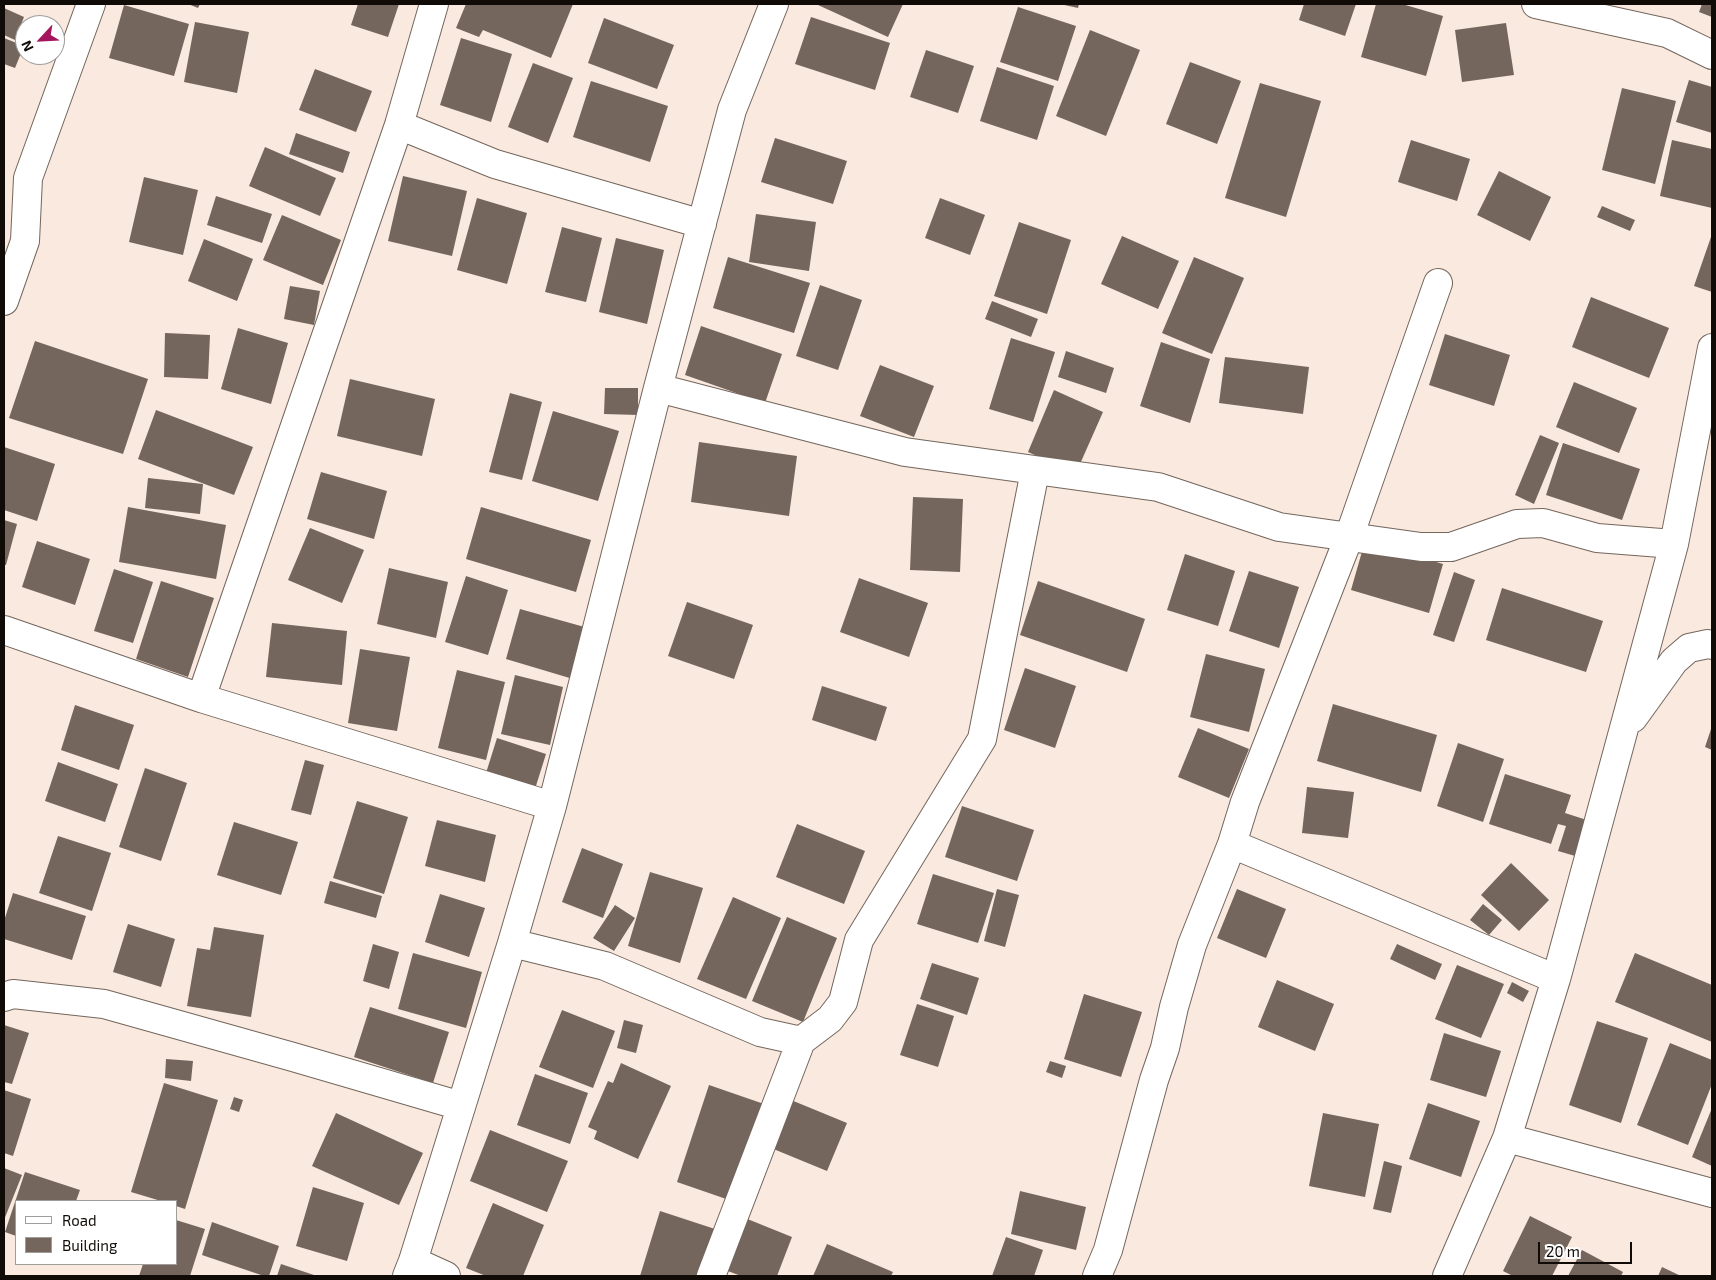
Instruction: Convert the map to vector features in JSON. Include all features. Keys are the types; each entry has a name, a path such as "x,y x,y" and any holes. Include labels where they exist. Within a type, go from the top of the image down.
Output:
{"street":[{"path":"4,300 25,241 16,176 91,4"},
{"path":"201,698 399,124 434,4"},
{"path":"446,1276 410,1269 512,943 552,806 658,388 732,110 774,4"},
{"path":"1536,4 1667,32 1712,55"},
{"path":"399,124 495,164 702,224"},
{"path":"1097,1276 1108,1250 1192,945 1232,844 1245,802 1349,537 1438,283"},
{"path":"1447,1276 1507,1138 1556,979 1674,544 1712,348"},
{"path":"658,388 905,452 1158,486 1279,527 1421,547 1451,547 1517,524 1542,523 1597,538 1674,544"},
{"path":"711,1276 801,1042 830,1019 843,1002 859,940 982,739 1035,470"},
{"path":"4,630 201,698 552,806"},
{"path":"1624,729 1674,661 1690,648 1708,644 1712,645"},
{"path":"1232,844 1556,979"},
{"path":"512,943 605,966 760,1032 801,1042"},
{"path":"4,997 13,994 104,1004 461,1106"},
{"path":"1507,1138 1712,1193"}],"building":[{"path":"188,4 200,4 198,8"},
{"path":"358,4 399,4 388,37 351,25"},
{"path":"466,4 573,4 551,58 483,30 479,37 456,28"},
{"path":"819,4 903,4 888,37"},
{"path":"1060,4 1079,4 1078,8"},
{"path":"1304,4 1356,4 1345,36 1299,20"},
{"path":"1376,4 1402,4 1443,16 1426,76 1361,57"},
{"path":"1702,4 1712,4 1712,17 1699,12"},
{"path":"124,5 189,24 174,76 109,58"},
{"path":"1018,7 1076,26 1058,81 1000,62"},
{"path":"4,8 20,15 15,15 15,40 4,35"},
{"path":"811,17 890,43 875,90 795,64"},
{"path":"604,18 674,45 657,89 588,63"},
{"path":"195,22 249,32 237,93 184,82"},
{"path":"1506,23 1514,75 1462,82 1455,30"},
{"path":"1090,30 1140,50 1106,136 1056,116"},
{"path":"4,38 15,42 16,65 15,68 4,64"},
{"path":"461,38 512,54 491,122 440,105"},
{"path":"926,50 974,66 958,113 910,97"},
{"path":"1190,62 1241,81 1217,144 1166,124"},
{"path":"533,63 573,78 548,143 508,127"},
{"path":"997,67 1054,86 1037,140 980,121"},
{"path":"315,69 372,91 356,132 299,110"},
{"path":"1689,80 1712,87 1712,133 1676,122"},
{"path":"591,81 668,106 650,162 573,137"},
{"path":"1260,83 1321,101 1286,217 1225,198"},
{"path":"1622,88 1676,101 1655,184 1602,170"},
{"path":"296,133 350,152 343,173 289,154"},
{"path":"775,138 847,161 833,204 761,182"},
{"path":"1411,140 1470,159 1457,201 1398,182"},
{"path":"1672,140 1712,149 1712,208 1660,196"},
{"path":"265,147 336,178 320,216 249,186"},
{"path":"1499,171 1551,197 1530,241 1477,215"},
{"path":"403,176 467,191 452,256 388,241"},
{"path":"144,177 198,190 183,255 129,242"},
{"path":"216,196 272,214 262,243 207,225"},
{"path":"477,198 527,213 507,284 457,270"},
{"path":"940,198 985,215 970,255 925,238"},
{"path":"1602,206 1635,220 1630,231 1597,217"},
{"path":"756,214 816,222 809,271 749,262"},
{"path":"282,215 341,240 323,285 263,260"},
{"path":"1019,222 1071,240 1047,314 994,296"},
{"path":"562,227 602,238 586,302 545,292"},
{"path":"1712,234 1712,292 1694,286"},
{"path":"1122,236 1179,261 1158,309 1101,284"},
{"path":"616,238 664,250 647,324 599,312"},
{"path":"204,239 253,259 237,301 188,281"},
{"path":"728,257 810,283 794,333 713,308"},
{"path":"1194,257 1244,278 1212,354 1162,333"},
{"path":"820,285 862,300 838,370 796,356"},
{"path":"290,286 320,291 314,325 284,319"},
{"path":"1591,297 1669,328 1649,378 1572,347"},
{"path":"992,301 1038,319 1031,337 985,319"},
{"path":"701,326 782,354 765,403 685,375"},
{"path":"238,328 288,343 271,404 221,389"},
{"path":"165,333 210,335 208,379 164,377"},
{"path":"1445,334 1510,355 1494,406 1429,385"},
{"path":"1011,338 1055,352 1033,422 989,409"},
{"path":"35,341 148,379 123,454 9,418"},
{"path":"1161,342 1210,359 1190,423 1140,406"},
{"path":"1066,351 1114,368 1106,393 1058,377"},
{"path":"1225,357 1309,367 1303,414 1219,403"},
{"path":"880,365 934,386 914,437 860,416"},
{"path":"350,379 435,399 422,456 337,436"},
{"path":"1574,382 1637,408 1619,453 1556,427"},
{"path":"605,388 638,388 638,415 604,414"},
{"path":"1054,390 1103,412 1076,473 1028,452"},
{"path":"510,393 542,402 522,480 489,472"},
{"path":"156,410 253,447 234,495 138,459"},
{"path":"553,411 619,431 598,501 532,481"},
{"path":"1540,435 1559,443 1534,504 1515,495"},
{"path":"699,442 797,456 789,516 691,502"},
{"path":"1563,443 1640,469 1622,520 1546,495"},
{"path":"4,447 55,464 37,521 4,510"},
{"path":"321,472 387,491 374,539 307,519"},
{"path":"148,478 203,484 200,514 145,508"},
{"path":"913,497 963,499 960,572 910,570"},
{"path":"128,507 226,525 216,579 119,562"},
{"path":"481,507 591,540 576,592 466,559"},
{"path":"4,520 17,524 6,565 4,565"},
{"path":"310,528 364,550 342,603 288,580"},
{"path":"37,541 90,559 75,605 22,587"},
{"path":"1365,541 1443,564 1429,613 1351,590"},
{"path":"1185,554 1235,571 1218,626 1167,610"},
{"path":"389,568 448,582 436,638 377,624"},
{"path":"114,569 153,582 133,643 94,631"},
{"path":"1249,571 1299,587 1279,648 1229,631"},
{"path":"1454,572 1475,580 1454,642 1433,635"},
{"path":"466,576 508,590 488,655 445,642"},
{"path":"859,578 928,603 909,657 840,632"},
{"path":"161,581 214,598 188,677 136,659"},
{"path":"1038,581 1145,619 1127,672 1020,635"},
{"path":"1502,588 1603,621 1586,672 1486,640"},
{"path":"687,602 753,625 734,679 668,656"},
{"path":"520,609 588,628 573,679 506,659"},
{"path":"272,623 347,631 342,685 266,677"},
{"path":"360,649 410,657 397,731 348,723"},
{"path":"1206,654 1265,669 1249,732 1190,717"},
{"path":"1025,668 1076,686 1055,748 1004,730"},
{"path":"457,670 505,682 486,760 438,748"},
{"path":"515,675 563,687 550,745 501,734"},
{"path":"822,686 887,707 876,741 812,720"},
{"path":"1333,704 1437,735 1421,792 1317,761"},
{"path":"75,705 134,725 119,770 61,750"},
{"path":"1712,726 1712,750 1705,747"},
{"path":"1198,728 1249,749 1229,798 1178,777"},
{"path":"497,738 546,754 535,789 486,773"},
{"path":"1458,743 1504,759 1483,822 1437,806"},
{"path":"305,760 324,765 311,815 291,810"},
{"path":"58,762 118,784 105,822 45,801"},
{"path":"145,768 187,783 161,861 119,847"},
{"path":"1505,774 1571,795 1565,813 1593,822 1582,858 1558,851 1566,826 1558,824 1551,844 1489,824"},
{"path":"1307,787 1354,792 1348,838 1302,833"},
{"path":"357,801 408,817 384,894 333,878"},
{"path":"962,806 1034,830 1017,881 945,857"},
{"path":"437,820 496,835 485,882 425,866"},
{"path":"234,822 298,842 281,895 217,875"},
{"path":"797,824 865,851 844,904 776,877"},
{"path":"58,836 111,853 92,911 39,893"},
{"path":"582,848 623,864 603,918 562,902"},
{"path":"1511,863 1549,900 1519,931 1481,895"},
{"path":"650,872 703,888 680,963 628,946"},
{"path":"933,874 994,893 978,943 917,924"},
{"path":"330,881 382,896 376,918 324,903"},
{"path":"997,889 1019,895 1005,947 984,941"},
{"path":"1237,889 1286,909 1266,958 1217,938"},
{"path":"13,893 86,916 72,960 4,939 4,921"},
{"path":"440,894 485,908 469,957 425,942"},
{"path":"733,897 781,918 746,999 697,979"},
{"path":"1483,904 1502,920 1489,935 1470,920"},
{"path":"615,905 635,918 614,951 593,938"},
{"path":"787,917 837,938 803,1022 752,1001"},
{"path":"128,924 175,939 161,987 113,972"},
{"path":"214,927 264,935 251,1017 187,1006 197,948 210,950"},
{"path":"373,944 399,952 389,989 363,981"},
{"path":"1397,944 1442,964 1435,980 1390,959"},
{"path":"413,953 482,972 466,1028 398,1009"},
{"path":"1635,953 1712,985 1712,1042 1615,1002"},
{"path":"932,963 979,978 967,1015 920,999"},
{"path":"1457,965 1504,984 1481,1038 1435,1019"},
{"path":"1277,980 1334,1004 1315,1051 1258,1027"},
{"path":"1512,982 1529,991 1523,1002 1507,993"},
{"path":"1084,994 1142,1012 1121,1077 1064,1059"},
{"path":"917,1004 954,1016 938,1067 900,1055"},
{"path":"370,1007 449,1032 433,1083 354,1057"},
{"path":"562,1010 615,1031 593,1088 539,1067"},
{"path":"624,1020 643,1025 636,1053 617,1048"},
{"path":"1597,1021 1648,1038 1621,1123 1569,1105"},
{"path":"4,1025 29,1033 12,1084 4,1082"},
{"path":"1444,1033 1501,1051 1486,1097 1430,1080"},
{"path":"1670,1043 1712,1060 1712,1084 1688,1145 1637,1125"},
{"path":"166,1059 193,1061 191,1081 165,1078"},
{"path":"1050,1061 1066,1066 1062,1078 1046,1072"},
{"path":"621,1063 671,1086 638,1159 594,1139 597,1131 588,1127 608,1081 613,1083"},
{"path":"535,1074 588,1093 570,1144 517,1125"},
{"path":"164,1083 218,1100 185,1209 178,1207 178,1200 158,1200 131,1192"},
{"path":"709,1085 764,1104 732,1201 677,1182"},
{"path":"4,1090 31,1099 13,1156 4,1153"},
{"path":"234,1097 243,1100 239,1112 230,1109"},
{"path":"791,1100 847,1123 827,1171 771,1148"},
{"path":"1428,1103 1480,1121 1461,1177 1409,1159"},
{"path":"1712,1108 1712,1166 1692,1157"},
{"path":"336,1113 423,1153 399,1205 312,1166"},
{"path":"1323,1113 1379,1124 1365,1197 1309,1186"},
{"path":"490,1130 568,1161 547,1212 470,1181"},
{"path":"1384,1161 1402,1166 1391,1213 1373,1209"},
{"path":"4,1168 22,1175 4,1220"},
{"path":"25,1172 80,1190 76,1200 16,1200"},
{"path":"313,1187 364,1203 347,1261 296,1246"},
{"path":"1020,1191 1086,1207 1076,1250 1011,1234"},
{"path":"15,1202 15,1236 5,1232"},
{"path":"493,1203 544,1225 523,1276 486,1276 466,1268"},
{"path":"660,1211 718,1230 703,1276 640,1276"},
{"path":"740,1216 792,1237 777,1276 741,1276 720,1268"},
{"path":"1530,1216 1572,1237 1552,1276 1513,1276 1503,1271"},
{"path":"178,1221 205,1229 190,1276 139,1276 143,1265 178,1265"},
{"path":"212,1222 279,1246 269,1276 202,1255"},
{"path":"1006,1237 1043,1250 1034,1276 992,1276"},
{"path":"827,1244 893,1272 891,1276 813,1276"},
{"path":"1582,1250 1623,1272 1621,1276 1568,1276"},
{"path":"281,1264 317,1276 277,1276"},
{"path":"1662,1267 1681,1276 1658,1276"}]}
